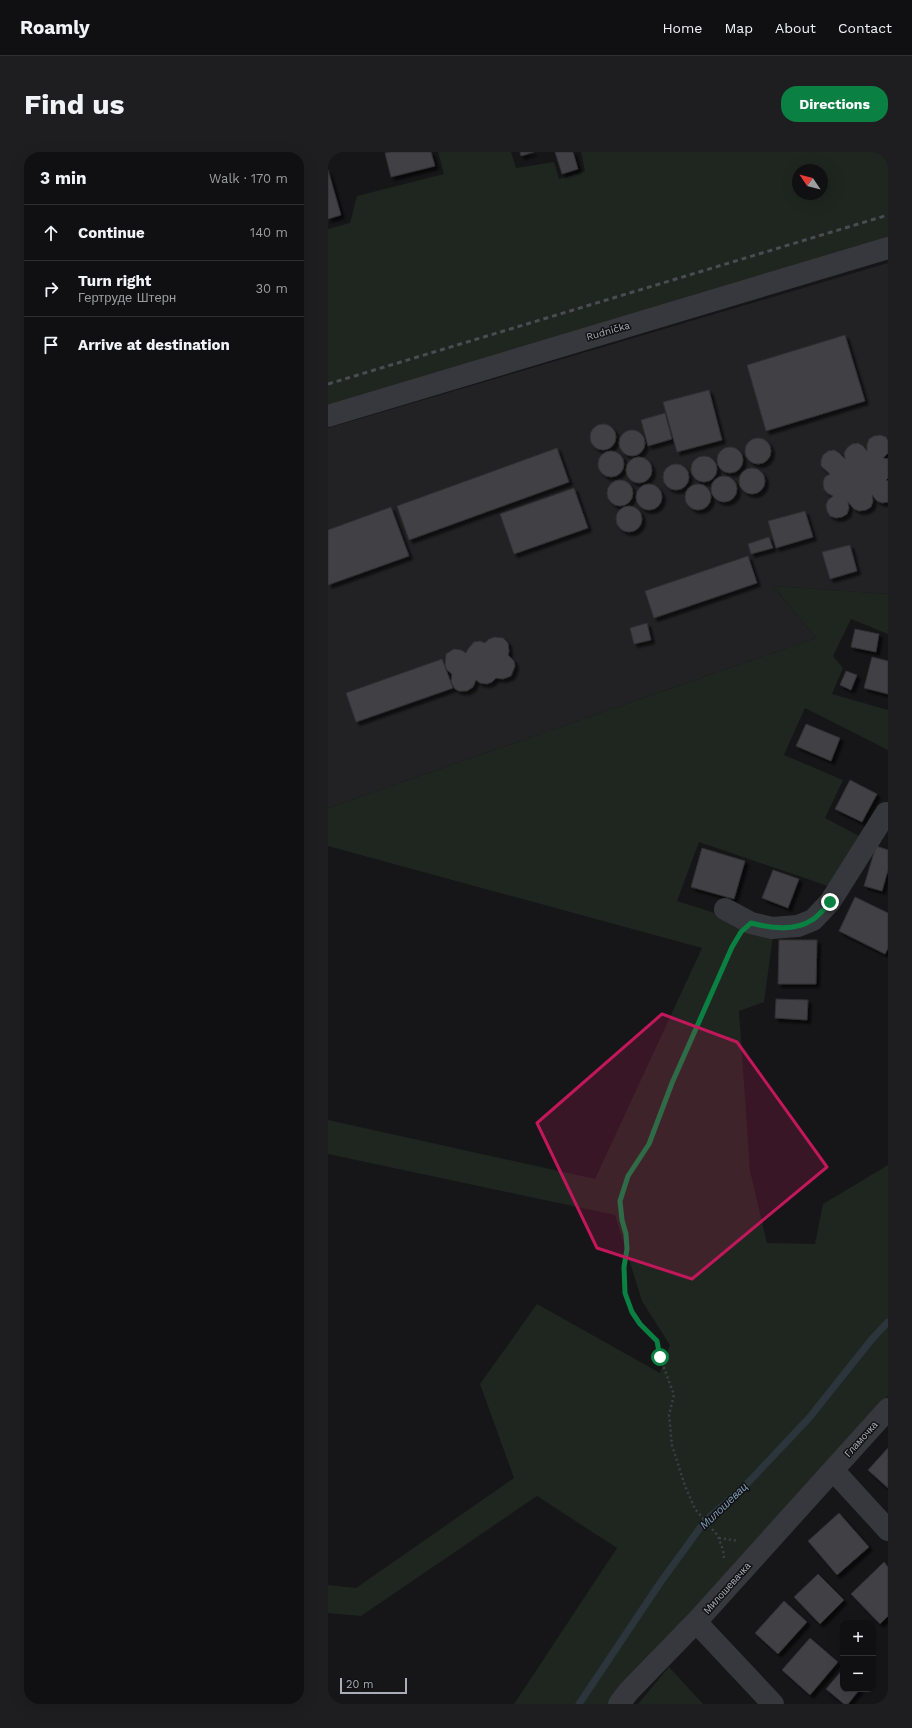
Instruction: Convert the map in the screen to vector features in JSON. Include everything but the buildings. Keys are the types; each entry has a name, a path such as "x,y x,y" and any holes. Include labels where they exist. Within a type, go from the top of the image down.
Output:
{"street":[{"name":"Rudnička","path":"328,416 888,248"},
{"path":"724,908 751,923 772,928 798,926 813,920 830,902 887,817"},
{"name":"Гламочка","path":"834,1470 888,1409"},
{"path":"834,1470 888,1530"},
{"name":"Милошевачка","path":"619,1704 629,1691 696,1622 834,1470"},
{"path":"696,1622 773,1704"}],"path":[{"path":"712,1528 695,1509 685,1486 672,1444 669,1415 674,1395 660,1357 657,1341 640,1324 632,1312 625,1293 624,1267 627,1249 620,1201 628,1176 649,1144 672,1083 732,947 741,932 751,923"}],"highlighted area":[{"path":"662,1014 737,1042 827,1167 692,1279 597,1248 537,1123"}],"shaded area":[{"path":"438,152 511,152 516,168 554,162 559,179 585,171 581,152 888,152 888,241 328,405 328,229 350,223 357,196 444,174"},
{"path":"888,263 888,594 773,586 816,638 328,808 328,428"},
{"path":"773,586 888,594 888,634 851,619 833,656 843,668 832,694 888,710 888,750 805,708 784,755 843,780 825,818 859,836 828,886 699,842 677,901 740,921 773,936 764,1002 739,1011 750,1171 767,1243 815,1244 823,1204 888,1165 888,1396 619,1704 514,1704 617,1548 537,1496 361,1616 328,1613 328,1585 356,1588 514,1478 480,1384 537,1304 660,1373 670,1345 642,1301 615,1215 328,1154 328,1120 595,1179 702,948 328,846 328,808 816,638"},
{"path":"669,1667 703,1704 638,1704"}],"waterway":[{"name":"Милошевац","path":"579,1704 660,1583 705,1521 743,1488 809,1418 872,1339 888,1322"}],"railway":[{"path":"328,384 888,215"}],"route":[{"path":"660,1357 657,1341 640,1324 632,1312 625,1293 624,1267 627,1249 620,1201 628,1176 649,1144 672,1083 688,1050 732,947 741,932 751,923 772,928 798,926 813,920 830,902"}]}
